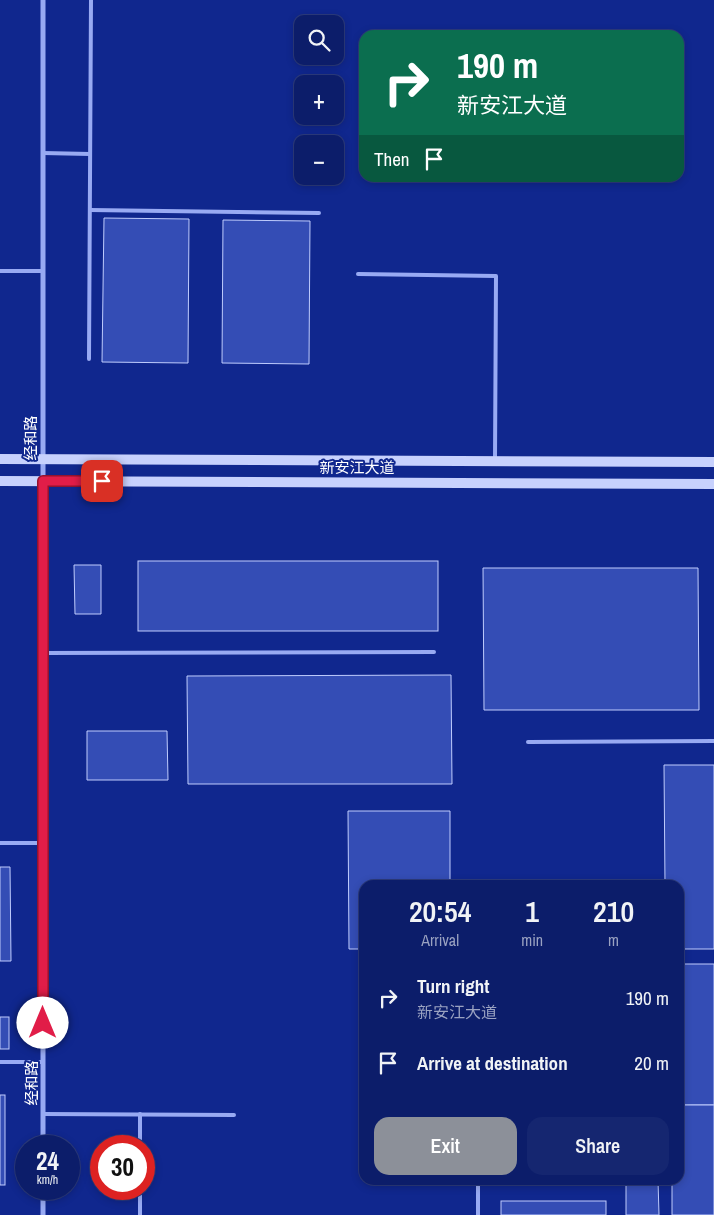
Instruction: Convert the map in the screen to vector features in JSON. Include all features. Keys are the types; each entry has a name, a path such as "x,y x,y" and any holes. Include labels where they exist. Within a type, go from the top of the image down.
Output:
{"main road":[{"name":"新安江大道","path":"0,459 714,462"},
{"name":"新安江大道","path":"0,481 714,484"}],"street":[{"name":"经和路","path":"42,0 43,1135"},
{"path":"43,1200 43,1215"}],"lane":[{"path":"88,359 91,0"},
{"path":"43,153 90,154"},
{"path":"90,210 319,213"},
{"path":"0,271 42,271"},
{"path":"358,274 496,276 495,461"},
{"path":"43,653 434,652"},
{"path":"528,742 714,741"},
{"path":"0,843 43,843"},
{"path":"0,1062 43,1062"},
{"path":"43,1114 234,1115"},
{"path":"140,1114 140,1135"},
{"path":"478,1185 478,1215"},
{"path":"140,1200 140,1215"}],"building":[{"path":"104,218 189,219 188,363 102,362"},
{"path":"223,220 310,221 309,364 222,363"},
{"path":"138,561 438,561 438,631 138,631"},
{"path":"74,565 101,565 101,614 75,614"},
{"path":"483,568 698,568 699,710 484,710"},
{"path":"451,675 452,784 188,784 187,676"},
{"path":"87,731 167,731 168,780 87,780"},
{"path":"664,765 714,765 714,949 684,949 684,880 665,880"},
{"path":"348,811 450,811 450,880 359,880 359,949 349,949"},
{"path":"0,867 10,867 11,961 0,961"},
{"path":"684,964 714,964 714,1105 684,1105"},
{"path":"0,1017 9,1017 9,1049 0,1049"},
{"path":"0,1095 5,1095 5,1185 0,1185"},
{"path":"684,1105 714,1105 714,1215 672,1215 672,1185 684,1185"},
{"path":"626,1185 658,1185 659,1215 626,1215"},
{"path":"501,1201 606,1201 606,1215 501,1215"}],"route":[{"path":"43,1023 43,481 102,481"}]}
